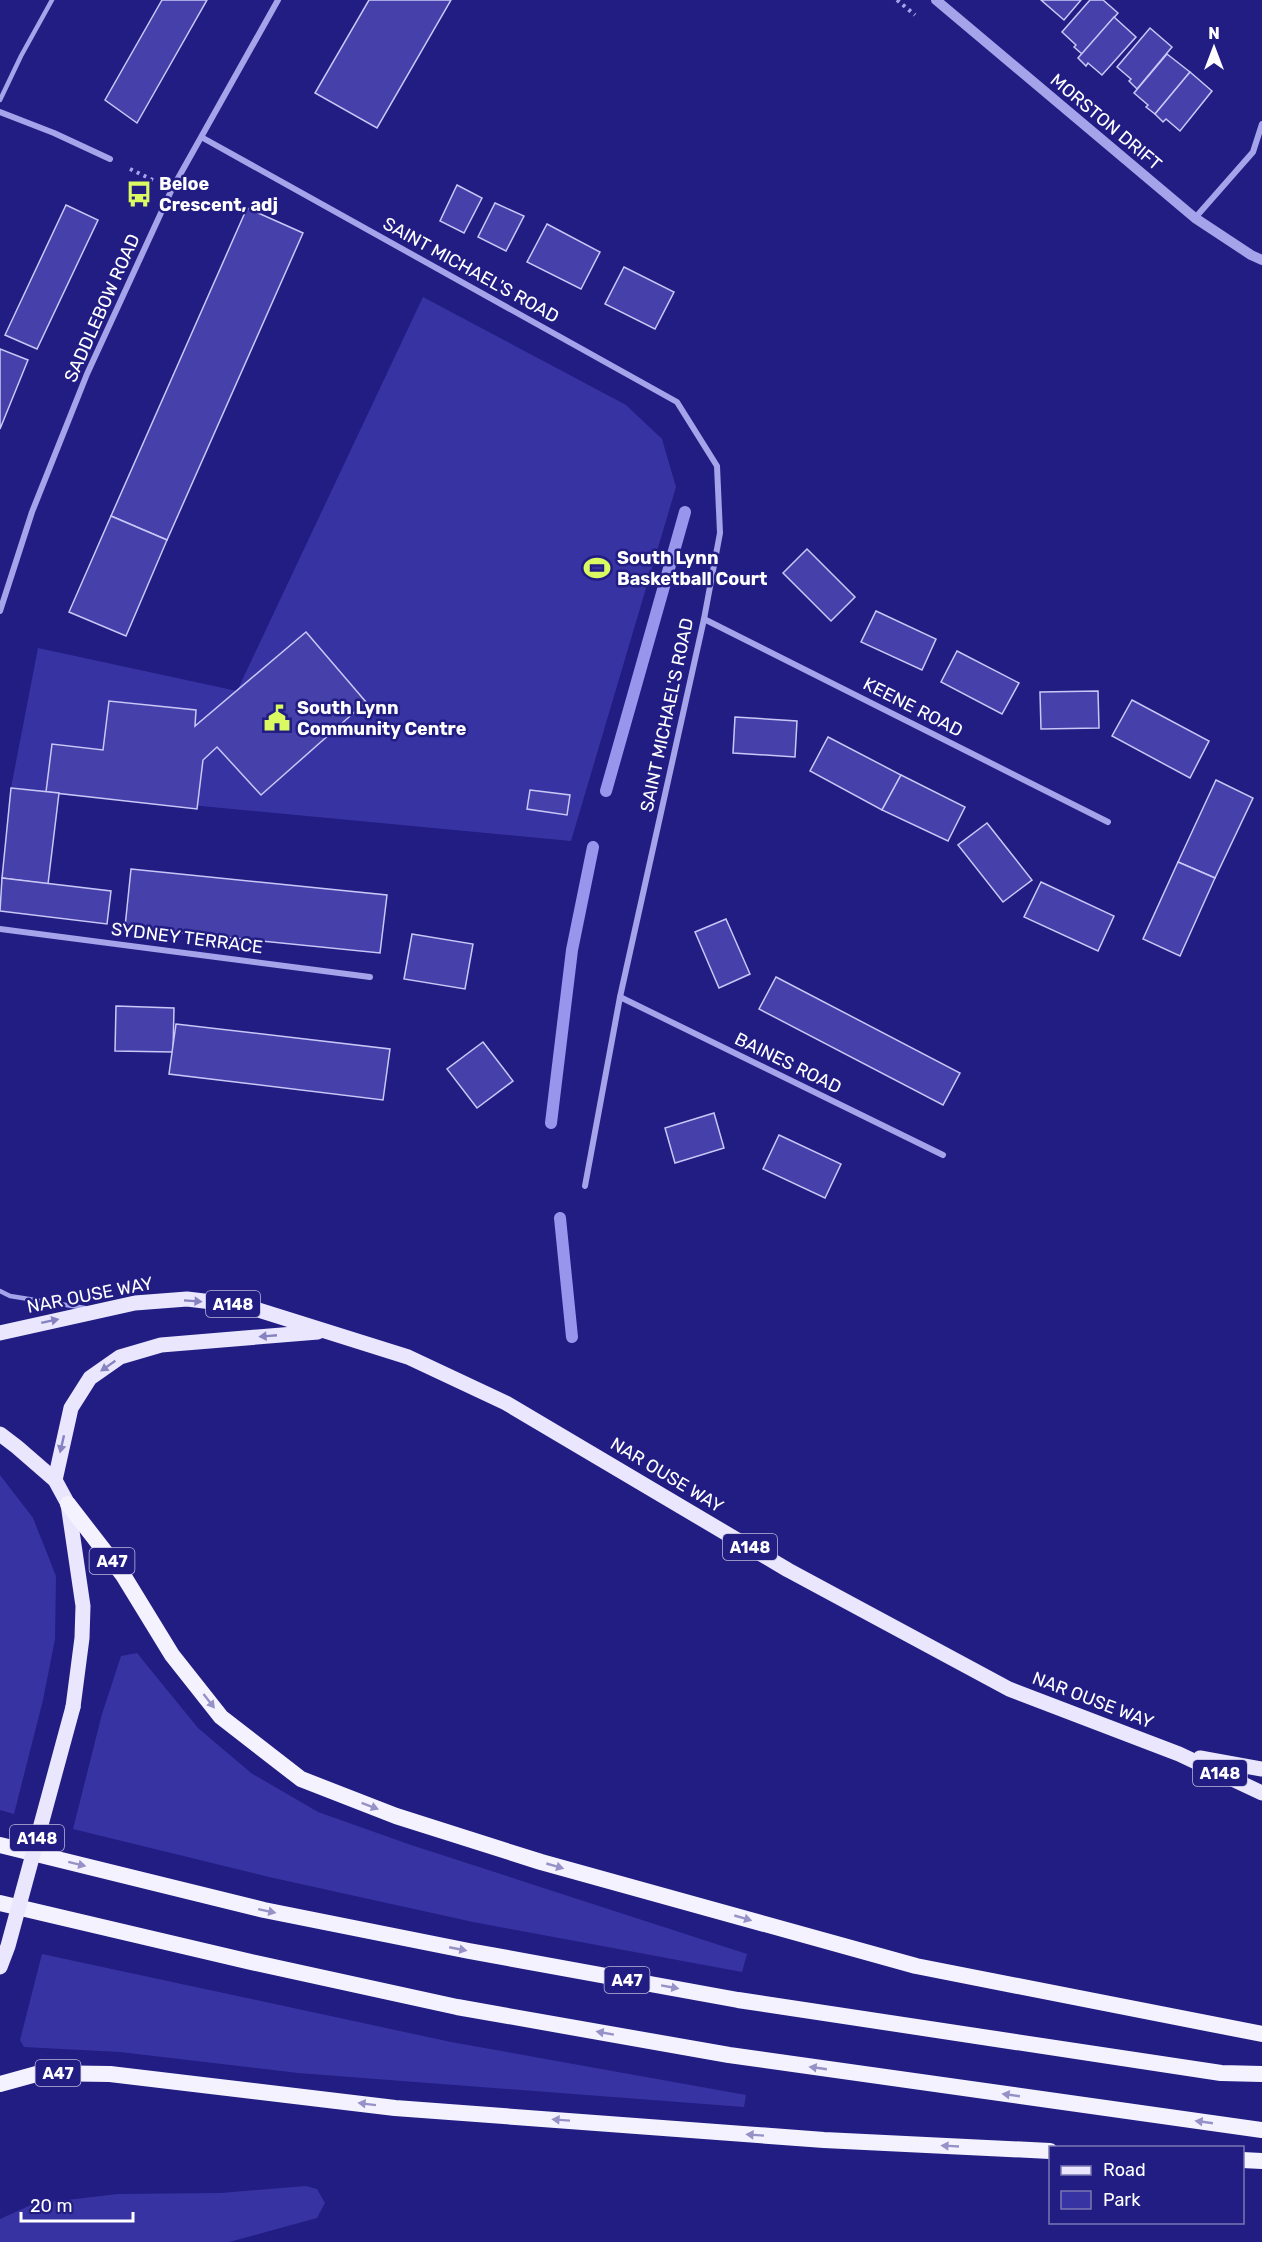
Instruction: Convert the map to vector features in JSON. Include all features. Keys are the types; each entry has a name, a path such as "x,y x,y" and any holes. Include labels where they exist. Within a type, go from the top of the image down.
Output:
{"highway":[{"name":"A47","path":"68,1504 123,1575 172,1655 221,1717 301,1779 396,1816 541,1862 916,1966 1262,2034"},
{"name":"A47","path":"0,1845 264,1910 469,1951 738,2000 1221,2073 1262,2074"},
{"path":"0,1903 251,1962 458,2007 729,2055 1262,2130"},
{"name":"A47","path":"0,2084 40,2073 110,2074 394,2108 824,2140 1049,2151"},
{"path":"1244,2160 1262,2161"}],"main road":[{"name":"NAR OUSE WAY","path":"0,1333 135,1303 187,1299 246,1306 408,1357 506,1402 788,1570 1009,1689 1179,1754 1262,1793"},
{"name":"NAR OUSE WAY","path":"55,1480 71,1408 90,1378 120,1357 161,1345 327,1331"},
{"name":"A148","path":"0,1434 55,1480 68,1504 83,1606 82,1638 72,1707 8,1946 0,1967"},
{"name":"NAR OUSE WAY","path":"1179,1754 1262,1769"}],"street":[{"name":"SADDLEBOW ROAD","path":"0,611 32,513 87,374 172,189 203,138 278,0"},
{"name":"MORSTON DRIFT","path":"936,0 1195,218 1262,260"},
{"path":"0,112 54,133 110,159"},
{"path":"1195,218 1253,152 1262,124"},
{"name":"SAINT MICHAEL'S ROAD","path":"203,138 677,402 717,466 720,533 704,619 620,997 585,1186"},
{"name":"KEENE ROAD","path":"704,619 1108,822"},
{"name":"SYDNEY TERRACE","path":"0,929 370,977"},
{"name":"BAINES ROAD","path":"620,997 943,1155"}],"lane":[{"path":"0,100 52,0"},
{"path":"0,1291 10,1296 101,1310"}],"path":[{"path":"110,159 172,189"}],"green space":[{"path":"423,297 626,405 662,439 676,487 571,841 11,788 38,648 237,691"},
{"path":"0,1475 33,1518 56,1576 55,1639 43,1700 14,1814 0,1810"},
{"path":"137,1653 198,1728 251,1773 318,1812 411,1845 747,1954 742,1972 473,1922 269,1877 73,1829 102,1714 121,1656"},
{"path":"42,1954 451,2042 746,2095 744,2107 298,2073 120,2052 24,2047 20,2040"},
{"path":"306,2186 317,2189 325,2203 317,2218 229,2242 0,2242 0,2219 33,2204 118,2194 221,2193"}],"building":[{"path":"162,0 207,0 137,123 105,100"},
{"path":"369,0 451,0 377,128 315,93"},
{"path":"1041,0 1081,0 1064,20"},
{"path":"1090,0 1103,0 1118,13 1082,54 1062,32"},
{"path":"1114,17 1136,37 1102,75 1088,63 1086,66 1078,58"},
{"path":"1150,28 1172,47 1137,89 1129,81 1131,79 1117,67"},
{"path":"1167,54 1190,72 1155,114 1134,93"},
{"path":"1190,72 1212,91 1180,131 1166,119 1163,122 1155,114"},
{"path":"457,185 482,198 464,233 440,221"},
{"path":"495,203 524,216 506,251 478,237"},
{"path":"66,205 98,220 37,349 5,335"},
{"path":"247,208 303,233 167,540 111,516"},
{"path":"547,224 600,252 581,289 527,262"},
{"path":"624,267 674,292 655,329 605,304"},
{"path":"0,349 28,360 0,429"},
{"path":"111,516 167,540 126,636 69,612"},
{"path":"807,549 855,597 831,621 783,573"},
{"path":"876,611 936,639 922,670 861,642"},
{"name":"South Lynn Community Centre","path":"306,632 366,702 261,795 217,747 203,760 197,809 46,792 52,744 103,750 109,701 196,710 195,726"},
{"path":"957,651 1019,683 1002,714 941,682"},
{"path":"1098,691 1099,728 1041,729 1040,692"},
{"path":"1132,700 1209,741 1190,778 1112,736"},
{"path":"735,717 797,721 795,757 733,753"},
{"path":"828,737 901,775 882,810 810,771"},
{"path":"901,775 965,807 948,841 882,810"},
{"path":"1216,780 1253,798 1215,878 1178,862"},
{"path":"11,788 59,793 48,884 2,878"},
{"path":"530,790 570,795 567,815 527,809"},
{"path":"987,823 1032,880 1003,902 958,845"},
{"path":"1178,862 1215,878 1180,956 1143,939"},
{"path":"131,869 387,895 380,953 125,927"},
{"path":"2,878 111,891 107,924 0,911"},
{"path":"1041,882 1114,916 1098,951 1024,917"},
{"path":"726,919 750,974 719,988 695,932"},
{"path":"412,934 473,944 465,989 404,979"},
{"path":"776,977 960,1073 943,1105 759,1009"},
{"path":"116,1006 174,1008 173,1052 115,1051"},
{"path":"176,1024 390,1049 383,1100 169,1074"},
{"path":"483,1042 513,1081 477,1108 447,1069"},
{"path":"714,1113 724,1148 675,1163 665,1128"},
{"path":"779,1135 841,1164 825,1198 763,1169"}],"waterway":[{"path":"606,791 685,512"},
{"path":"551,1123 572,950 593,847"},
{"path":"560,1218 572,1337"}],"place":[{"name":"Beloe Crescent, adj","path":"139,194"},
{"name":"South Lynn Basketball Court","path":"597,568"},
{"name":"South Lynn Community Centre","path":"277,718"}]}
